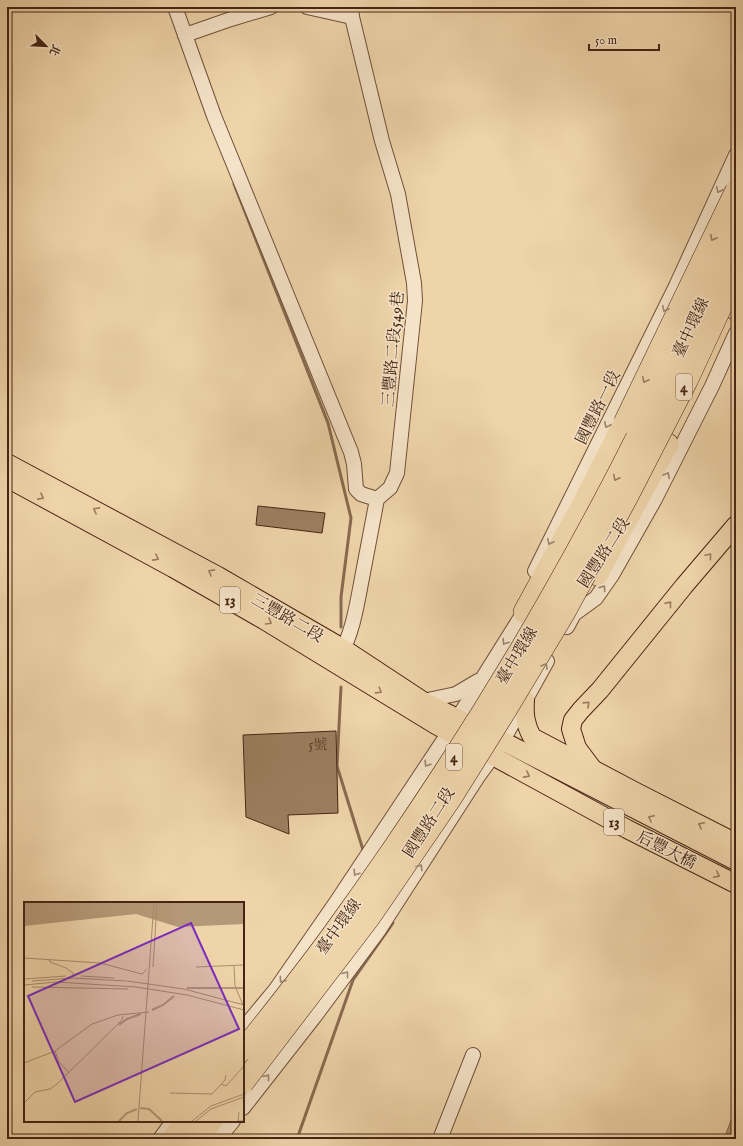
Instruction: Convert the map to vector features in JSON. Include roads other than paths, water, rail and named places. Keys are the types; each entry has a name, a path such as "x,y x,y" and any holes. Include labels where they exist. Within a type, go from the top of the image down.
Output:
{"highway":[{"path":"524,612 624,423 736,190"},
{"name":"臺中環線","path":"244,1049 336,930 381,866 438,781 517,653 595,518 672,368 736,229"},
{"name":"臺中環線","path":"244,1082 370,917 452,797 505,712 565,612 628,496 688,379 736,275"},
{"path":"574,614 668,444 736,303"},
{"path":"478,738 540,635 545,624 547,615 549,566"},
{"path":"172,1139 186,1122"},
{"path":"198,1139 211,1122"}],"main road":[{"name":"三豐路二段","path":"7,463 184,557 339,656 436,725 453,725"},
{"name":"三豐路二段","path":"7,478 186,575 264,620 339,656 423,702 453,725 498,749"},
{"path":"592,768 576,748 571,729 573,720 580,710 600,690 684,586 736,525"},
{"name":"13","path":"525,700 524,715 527,728 532,737 736,843"},
{"name":"后豐大橋","path":"498,749 736,861"},
{"name":"后豐大橋","path":"498,749 627,829 736,884"}],"street":[{"path":"175,7 214,116 351,452 354,464 356,489 361,494 376,499 356,609 349,634 339,656"},
{"path":"185,36 231,19 271,7"},
{"path":"307,7 351,12"},
{"name":"三豐路二段549巷","path":"351,12 382,142 398,194 415,295 397,473 390,488 376,499"},
{"name":"國豐路一段","path":"487,672 524,612 527,594 535,571 676,286 736,155"},
{"path":"676,286 736,313"},
{"name":"國豐路二段","path":"244,1107 315,1016 379,930 479,775 498,749 574,614 596,598 612,575 655,498 712,386 736,334"},
{"path":"642,355 712,386"},
{"path":"423,702 456,694 478,682 487,672"},
{"name":"國豐路二段","path":"244,1028 276,989 327,915 487,672"},
{"path":"244,1067 349,930 442,795 478,738"},
{"path":"327,915 349,930"},
{"path":"440,1139 473,1055"},
{"path":"160,1139 172,1122"},
{"path":"186,1139 201,1122"},
{"path":"218,1139 232,1122"}],"waterway":[{"path":"234,184 328,423 351,518 341,597 341,627"},
{"path":"341,687 337,766 364,853"},
{"path":"297,1139 353,980 393,923 391,920"}]}
